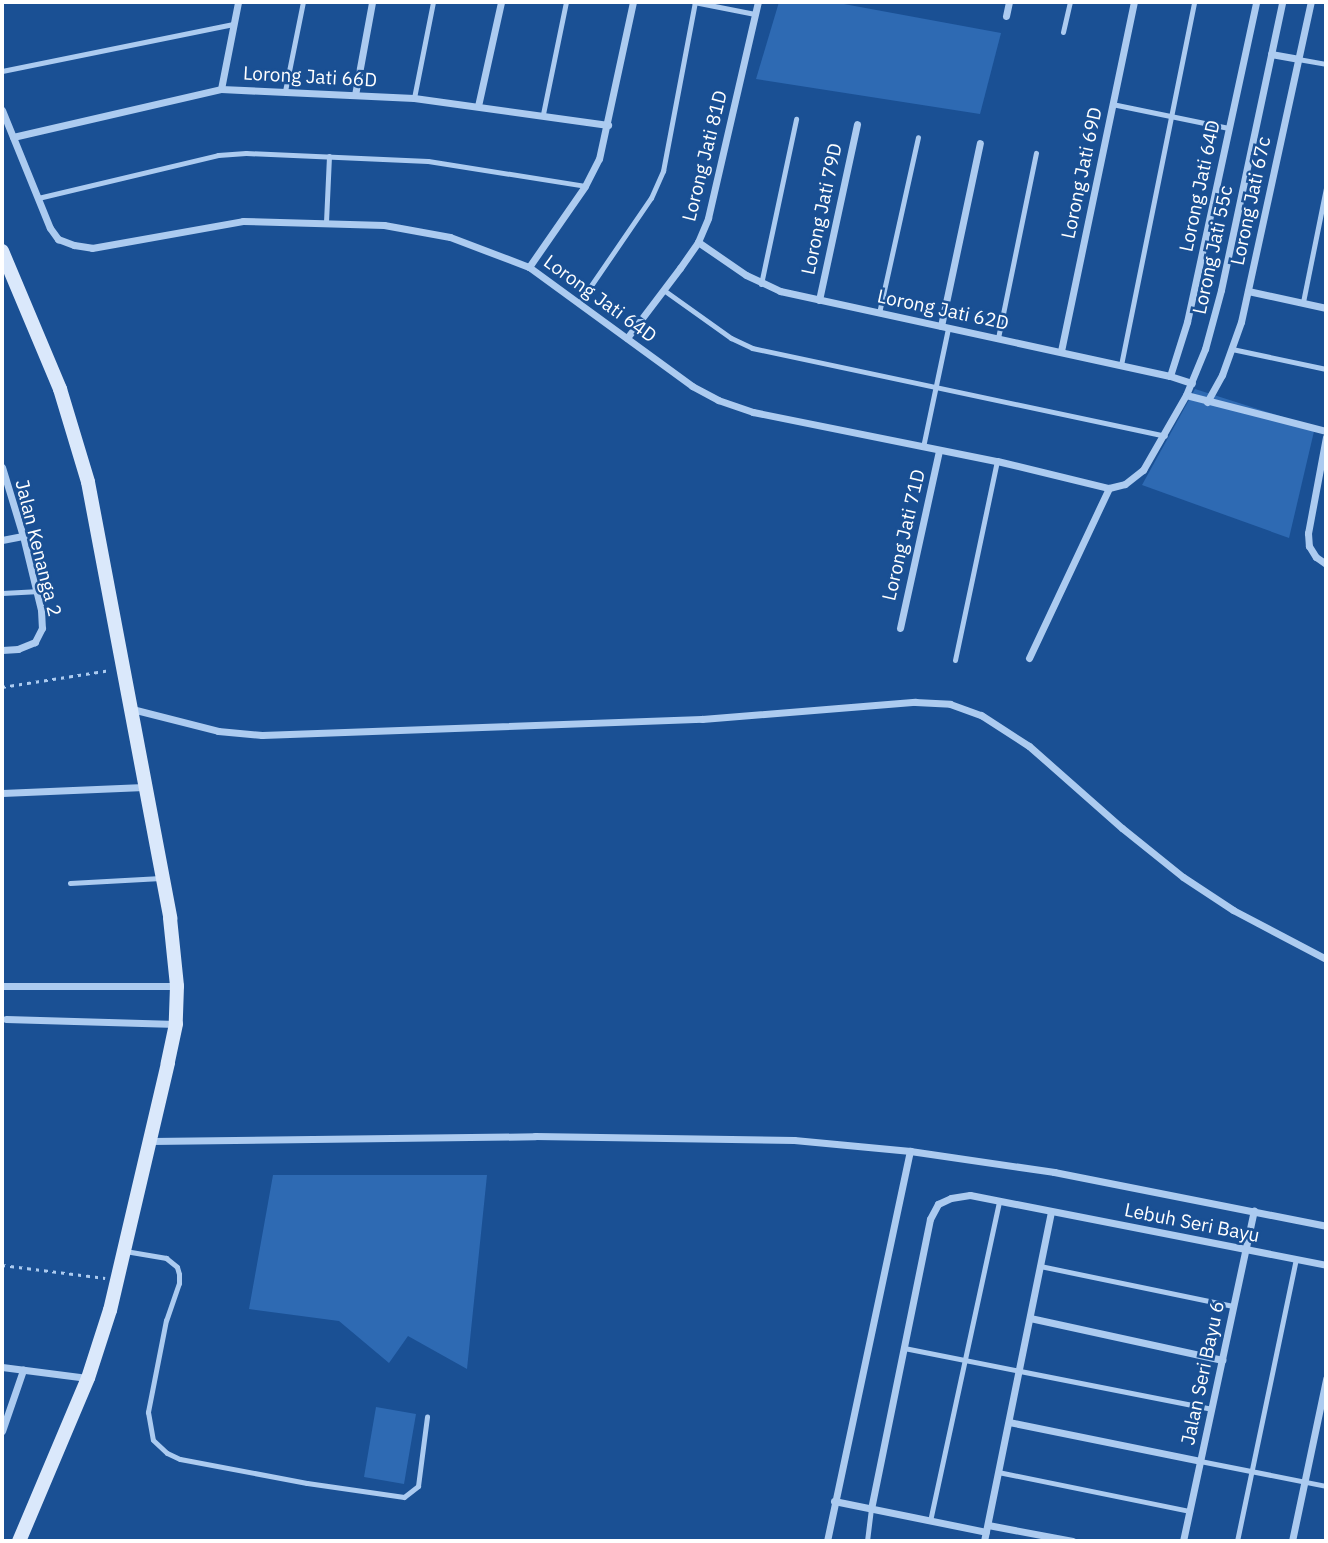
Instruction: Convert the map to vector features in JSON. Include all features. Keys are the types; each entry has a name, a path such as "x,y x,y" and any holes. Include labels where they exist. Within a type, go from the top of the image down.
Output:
{"main road":[{"path":"2,251 60,390 88,482 128,708 163,878 177,986 176,1024 118,1280 88,1378 19,1541"}],"street":[{"path":"221,89 237,2"},
{"path":"355,95 372,2"},
{"path":"478,106 500,2"},
{"path":"528,267 585,186 599,159 633,2"},
{"name":"Lorong Jati 81D","path":"627,338 665,291 698,242 715,193 758,2"},
{"path":"1006,16 1009,2"},
{"name":"Lorong Jati 69D","path":"1061,351 1134,2"},
{"name":"Lorong Jati 64D","path":"1170,376 1187,322 1256,2"},
{"name":"Lorong Jati 55c","path":"1125,484 1143,470 1164,436 1192,383 1213,328 1282,2"},
{"name":"Lorong Jati 67c","path":"1208,402 1232,349 1248,291 1311,2"},
{"path":"1271,54 1298,59"},
{"name":"Lorong Jati 66D","path":"13,137 221,89 414,98 608,125"},
{"name":"Lorong Jati 64D","path":"2,110 58,239 92,247 213,224 265,220 384,225 439,235 528,267 692,386 718,400 767,415 997,461 1109,488 1125,484"},
{"name":"Lorong Jati 79D","path":"819,300 857,124"},
{"path":"945,327 979,143"},
{"name":"Lorong Jati 62D","path":"698,242 761,285 819,300 1061,351 1192,383"},
{"path":"1248,291 1326,308"},
{"path":"1186,395 1326,432"},
{"path":"1326,437 1308,533 1309,546 1316,557 1326,564"},
{"name":"Lorong Jati 71D","path":"900,628 939,450"},
{"name":"Jalan Kenanga 2","path":"2,467 23,536 42,628 36,642 18,649 2,650"},
{"path":"1029,658 1109,488"},
{"path":"2,540 23,536"},
{"path":"128,708 218,731 262,735 702,719 915,702 950,704 981,715 1029,746 1182,877 1233,909 1326,960"},
{"path":"2,793 144,787"},
{"path":"2,986 177,986"},
{"path":"6,1019 176,1024"},
{"path":"151,1141 535,1136 794,1140 910,1151 1054,1172 1326,1226"},
{"path":"827,1541 910,1151"},
{"name":"Lebuh Seri Bayu","path":"904,1348 930,1220 937,1204 951,1198 971,1195 999,1200 1326,1265"},
{"name":"Jalan Seri Bayu 6","path":"1183,1541 1254,1211"},
{"path":"986,1533 1051,1212"},
{"path":"1030,1318 1222,1360"},
{"path":"871,1509 904,1348"},
{"path":"2,1367 88,1378"},
{"path":"2,1431 23,1370"},
{"path":"1292,1541 1326,1379"},
{"path":"1009,1422 1200,1461"},
{"path":"834,1502 986,1533 1073,1541"}],"lane":[{"path":"285,91 303,2"},
{"path":"414,98 433,2"},
{"path":"543,114 566,2"},
{"path":"579,303 651,198 663,172 694,2 755,14"},
{"path":"1063,32 1070,2"},
{"path":"1121,365 1195,2"},
{"path":"2,71 233,24"},
{"path":"1298,59 1326,64"},
{"path":"1112,104 1228,128"},
{"path":"761,285 796,119"},
{"path":"879,313 918,137"},
{"path":"998,338 1036,153"},
{"path":"38,198 218,155 329,156 428,162 585,186"},
{"path":"326,222 329,156"},
{"path":"1303,302 1326,188"},
{"path":"665,291 731,338 752,348 1164,436"},
{"path":"923,447 945,327"},
{"path":"1232,349 1326,369"},
{"path":"955,660 997,461"},
{"path":"2,593 35,591"},
{"path":"70,883 163,878"},
{"path":"930,1521 999,1200"},
{"path":"125,1251 166,1258 177,1267 179,1274 180,1283 166,1320 148,1412 153,1440 167,1453 180,1459 307,1483 404,1497 418,1486 427,1417"},
{"path":"1237,1541 1296,1259"},
{"path":"1040,1266 1233,1306"},
{"path":"904,1348 1212,1409"},
{"path":"1200,1461 1326,1486"},
{"path":"999,1472 1190,1511"},
{"path":"867,1541 871,1509"}],"path":[{"path":"2,687 121,668"},
{"path":"2,1265 118,1280"}],"shaded area":[{"path":"779,2 833,2 1001,33 980,114 756,79"},
{"path":"1195,389 1315,427 1289,538 1142,485"},
{"path":"273,1175 487,1175 467,1369 408,1336 389,1363 339,1321 249,1309"},
{"path":"376,1407 416,1414 404,1484 364,1477"}]}
